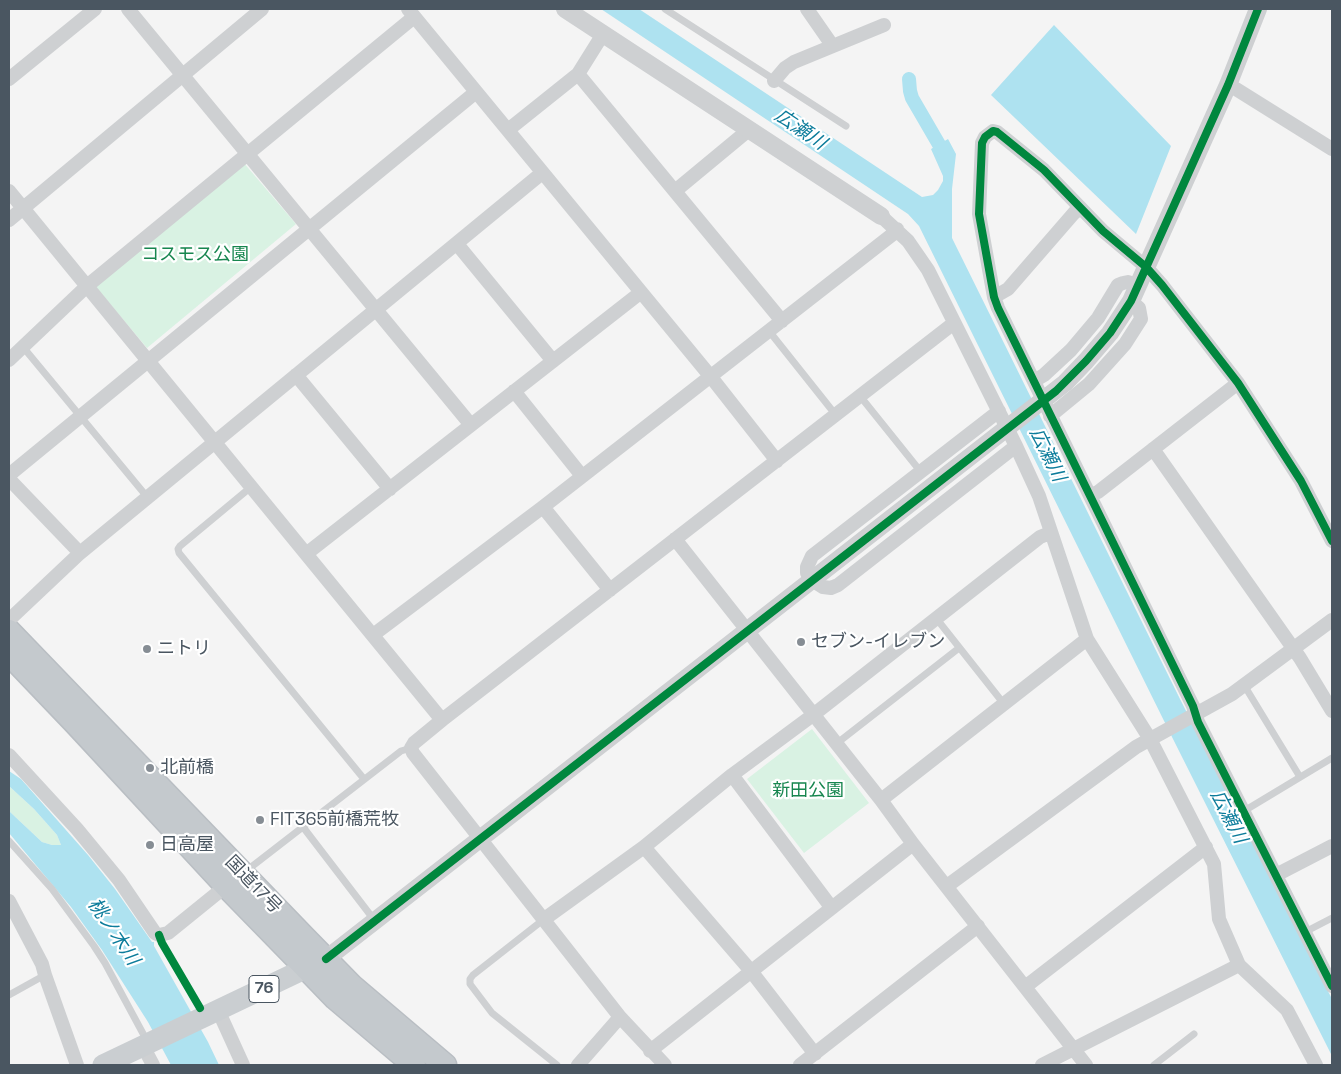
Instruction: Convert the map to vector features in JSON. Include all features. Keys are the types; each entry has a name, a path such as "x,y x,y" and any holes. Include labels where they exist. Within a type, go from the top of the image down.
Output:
{"highway":[{"name":"国道17号","path":"9,631 234,880"},
{"name":"国道17号","path":"9,654 75,723 316,964 352,986 445,1065"},
{"name":"国道17号","path":"316,964 335,998 414,1065"}],"main road":[{"name":"76","path":"103,1065 316,964"}],"street":[{"path":"9,79 95,9"},
{"path":"128,9 470,425"},
{"path":"9,220 22,207 262,9"},
{"path":"565,9 881,216 914,249 928,270 999,411 1039,496 1087,640 1150,739 1206,848 1215,870 1219,919 1239,965 1287,1010 1316,1065"},
{"path":"807,9 832,46"},
{"path":"316,964 375,921 1047,397 1086,361 1110,333 1134,293 1228,85 1258,9"},
{"path":"9,360 87,286 411,13 711,377 777,461"},
{"path":"774,81 785,68 794,62 884,25"},
{"path":"508,130 578,74 603,34"},
{"path":"578,74 782,321"},
{"path":"1228,85 1236,88 1332,149"},
{"path":"80,553 9,477 476,92"},
{"path":"675,191 746,133 748,128"},
{"path":"1332,541 1301,481 1238,383 1162,285 1146,267 1103,231 1044,170 997,132 993,131 985,137 982,143 979,214 994,297 1194,715 1332,986"},
{"path":"9,620 80,553 542,173"},
{"path":"9,190 442,720"},
{"path":"994,297 1008,289 1080,208"},
{"path":"373,635 543,507 897,230"},
{"path":"457,244 553,361"},
{"path":"1034,381 1062,360 1089,331 1116,289 1123,283 1128,282 1139,308 1141,316 1139,323 1125,344 1101,371 1076,396 1050,416"},
{"path":"306,554 640,292"},
{"path":"664,1065 620,1017 411,748 442,720 954,323"},
{"path":"296,375 390,488"},
{"path":"1090,495 1098,492 1238,383"},
{"path":"514,391 582,476"},
{"path":"999,411 825,545 809,560 807,573 812,580 823,587 831,588 1016,446"},
{"path":"1153,449 1293,649 1332,711"},
{"path":"543,507 610,590"},
{"path":"543,920 644,847 732,775 813,715 1040,537 1050,533"},
{"path":"675,539 1086,1065"},
{"path":"948,886 1136,748 1232,694 1332,620"},
{"path":"880,800 1087,640"},
{"path":"9,755 77,829 119,880 155,933 168,933 234,880"},
{"path":"732,775 832,907"},
{"path":"650,1051 913,844"},
{"path":"1276,875 1332,846"},
{"path":"644,847 751,971 815,1054"},
{"path":"1026,987 1206,848"},
{"path":"9,901 42,964 44,975 77,1065"},
{"path":"800,1065 978,926"},
{"path":"1042,1065 1239,965"},
{"path":"210,1014 243,1065"},
{"path":"578,1065 620,1017"},
{"path":"148,1044 153,1065"}],"lane":[{"path":"665,9 846,126"},
{"path":"769,331 835,414"},
{"path":"23,347 148,498"},
{"path":"860,395 921,472"},
{"path":"251,487 180,546 178,549 179,553 364,779"},
{"path":"936,618 1004,704"},
{"path":"836,744 959,648"},
{"path":"1244,685 1300,777"},
{"path":"234,880 401,751 411,748"},
{"path":"1244,811 1332,758"},
{"path":"303,827 375,921"},
{"path":"9,841 52,890 94,946 148,1044"},
{"path":"1305,932 1332,918"},
{"path":"543,920 473,976 470,979 470,984 492,1013 557,1065"},
{"path":"9,995 44,975"},
{"path":"1154,1065 1194,1034"}],"green space":[{"name":"コスモス公園","path":"243,162 296,224 147,348 95,286"},
{"name":"新田公園","path":"812,729 869,803 804,853 747,779"},
{"path":"9,786 34,809 57,835 61,845 42,842 9,811"}],"water":[{"name":"広瀬川","path":"601,9 639,9 922,197 933,195 943,181 943,176 931,149 948,139 956,154 952,189 952,238 1180,699 1332,999 1332,1056 919,226 908,214"},
{"path":"1054,25 1171,146 1136,234 991,95"},
{"name":"桃ノ木川","path":"9,771 21,779 88,855 115,889 152,942 154,942 154,946 219,1065 171,1065 148,1022 102,950 71,907 9,833 9,811 42,842 61,845 57,835 34,809 9,786"}],"waterway":[{"path":"909,79 912,98 948,160"}],"cycle path":[{"path":"326,959 1056,391 1086,361 1110,333 1131,301 1228,85 1258,9"},
{"path":"1332,541 1301,481 1238,383 1162,285 1146,267 1103,231 1044,170 997,132 993,131 985,137 982,143 979,214 994,297 998,308 1193,706 1198,722 1332,986"},
{"path":"159,935 200,1008"}],"place":[{"name":"セブン-イレブン","path":"801,642"},
{"name":"ニトリ","path":"147,649"},
{"name":"北前橋","path":"150,768"},
{"name":"FIT365前橋荒牧","path":"260,820"},
{"name":"日高屋","path":"150,845"}]}
